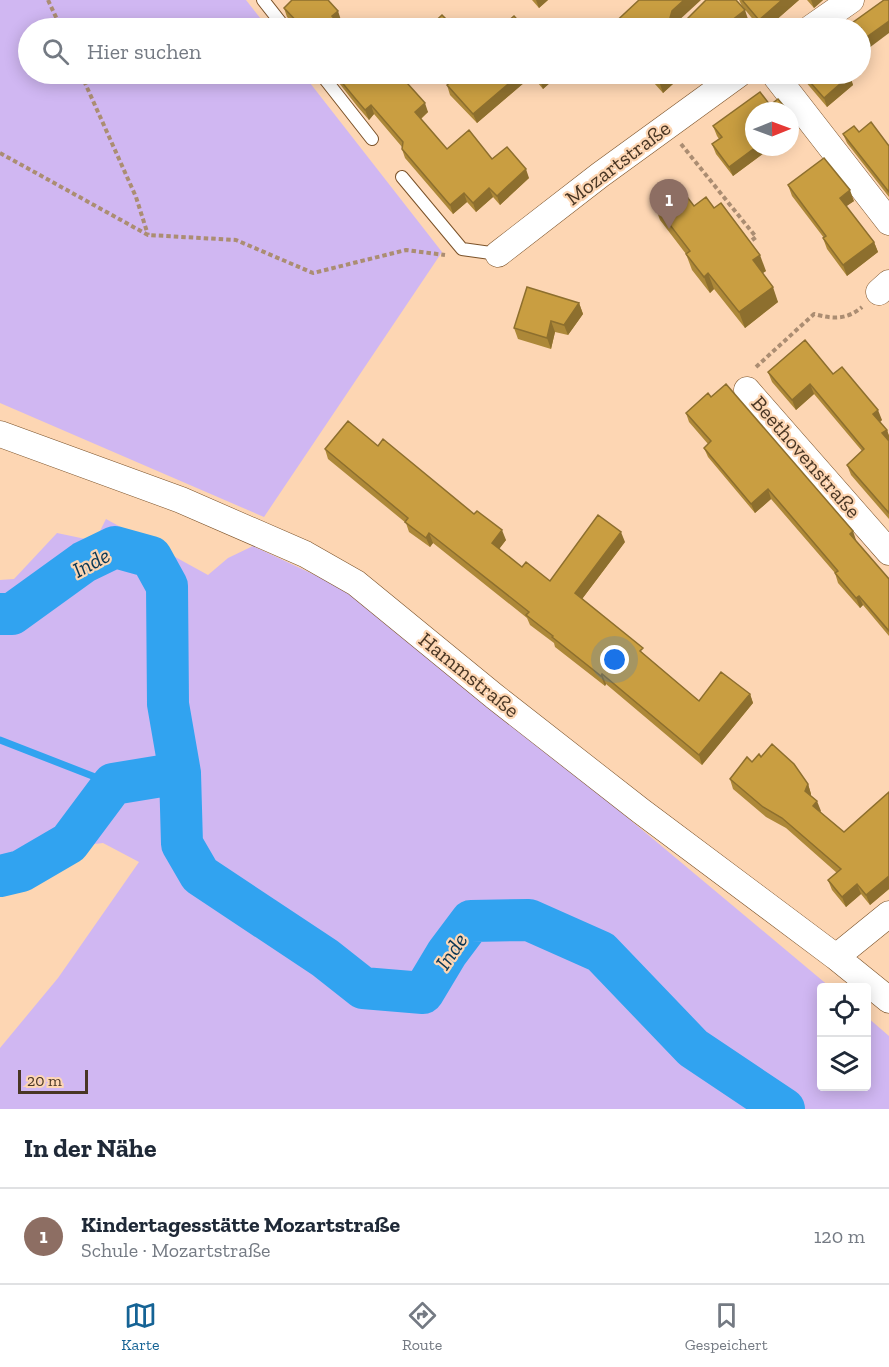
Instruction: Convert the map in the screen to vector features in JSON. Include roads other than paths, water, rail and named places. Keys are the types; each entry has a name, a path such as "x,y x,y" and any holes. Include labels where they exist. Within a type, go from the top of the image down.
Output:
{"street":[{"path":"825,18 851,0"},
{"name":"Mozartstraße","path":"498,254 667,127 718,84"},
{"path":"782,84 889,222"},
{"name":"Beethovenstraße","path":"750,380 889,552"},
{"name":"Hammstraße","path":"0,434 181,500 305,554 356,583 641,811 836,957 889,1000"},
{"path":"836,957 889,914"}],"lane":[{"path":"263,0 277,18"},
{"path":"329,84 372,139"},
{"path":"402,177 462,249 498,254"}],"waterway":[{"name":"Inde","path":"0,614 12,614 84,562 115,547 151,557 167,586 168,704 180,773 182,844 200,875 325,958 363,988 423,993 447,953 471,921 529,920 601,952 693,1048 784,1109"},
{"path":"0,740 113,784"},
{"name":"Inde","path":"0,876 21,871 69,843 113,784 180,773"}],"place":[{"name":"Kindertagesstätte Mozartstraße","path":"669,229"}]}
